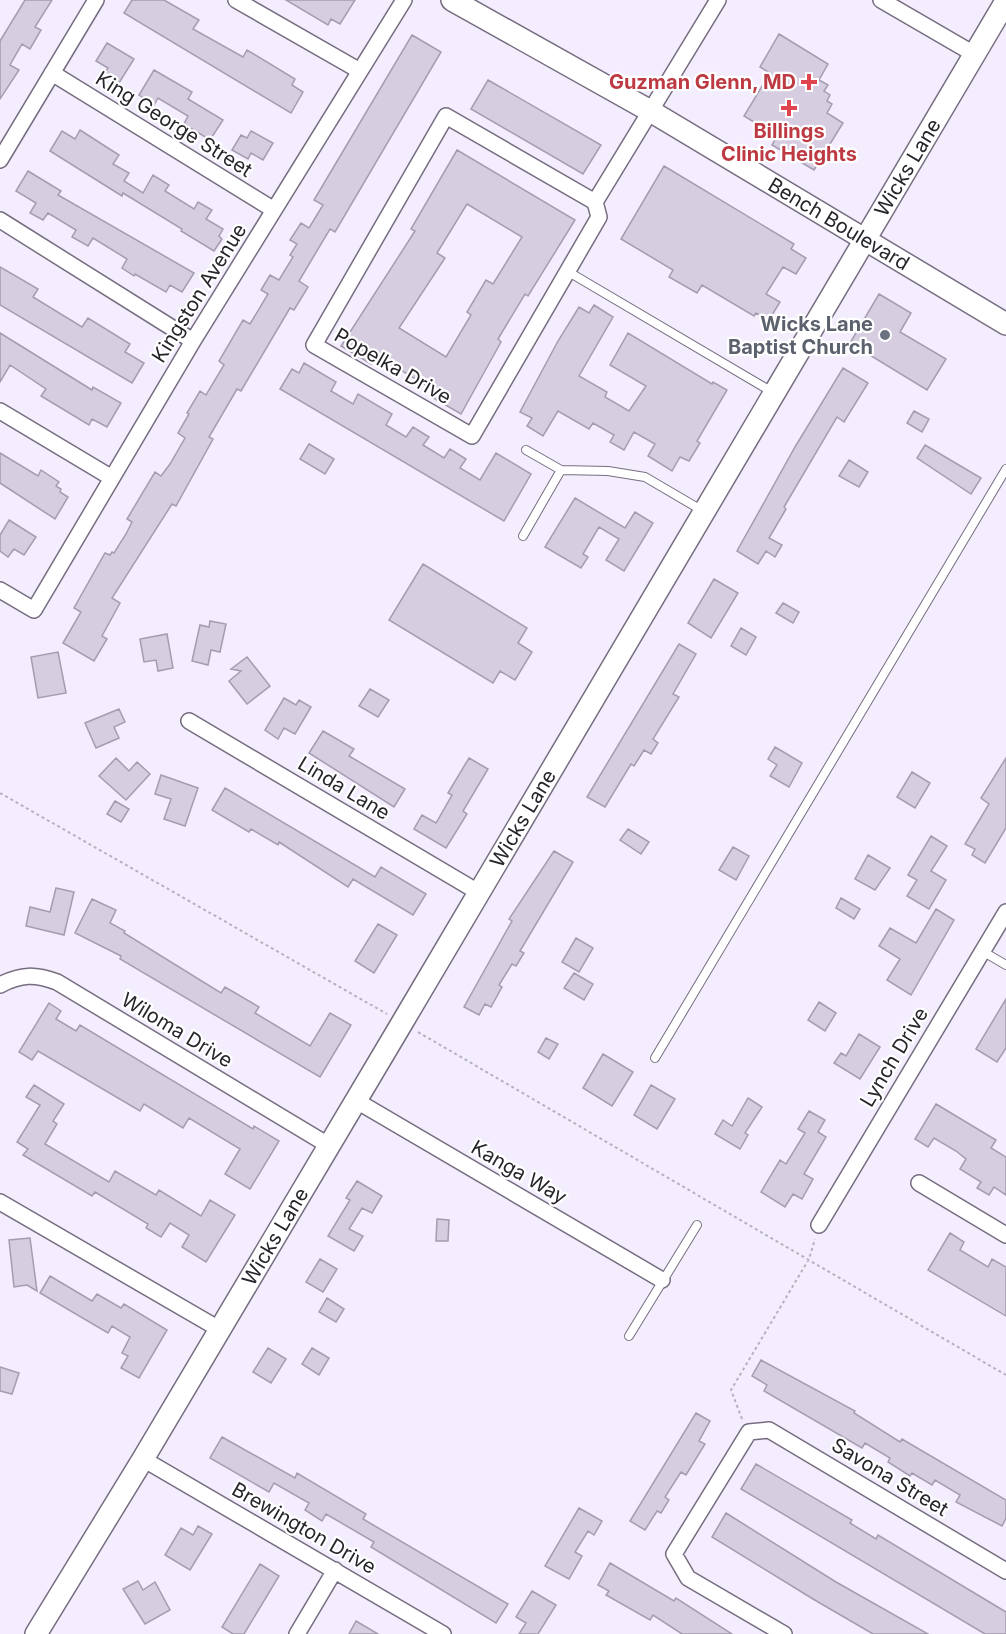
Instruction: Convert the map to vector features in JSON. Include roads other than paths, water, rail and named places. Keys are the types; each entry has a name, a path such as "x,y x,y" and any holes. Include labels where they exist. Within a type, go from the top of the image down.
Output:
{"street":[{"path":"0,160 96,0"},
{"path":"236,0 360,71"},
{"name":"Kingston Avenue","path":"0,590 34,610 193,341 405,0"},
{"name":"Bench Boulevard","path":"452,0 652,112 1006,324"},
{"name":"Popelka Drive","path":"595,202 652,112 718,0"},
{"path":"881,0 974,54"},
{"name":"Wicks Lane","path":"36,1634 143,1459 402,1023 867,240 1006,1"},
{"name":"King George Street","path":"52,73 274,210"},
{"name":"Popelka Drive","path":"446,116 595,202 599,217 472,436 314,345 446,116"},
{"path":"0,220 193,341"},
{"path":"0,411 112,477"},
{"name":"Linda Lane","path":"189,721 478,892"},
{"name":"Lynch Drive","path":"819,1225 1006,912"},
{"name":"Wiloma Drive","path":"0,986 17,977 37,975 57,982 328,1145"},
{"name":"Kanga Way","path":"355,1100 662,1280"},
{"path":"919,1183 1006,1235"},
{"path":"0,1202 219,1329"},
{"name":"Savona Street","path":"784,1634 688,1578 674,1554 749,1432 769,1430 1006,1571"},
{"name":"Brewington Drive","path":"143,1459 443,1634"},
{"path":"297,1634 335,1570"}],"lane":[{"path":"567,271 775,393"},
{"path":"526,450 561,470 608,471 645,477 705,512"},
{"path":"655,1058 1006,469"},
{"path":"522,536 561,470"},
{"path":"982,951 1006,965"},
{"path":"628,1336 697,1225"}],"place":[{"name":"Guzman Glenn, MD","path":"809,82"},
{"name":"Billings Clinic Heights","path":"789,108"},
{"name":"Wicks Lane Baptist Church","path":"885,335"}]}
